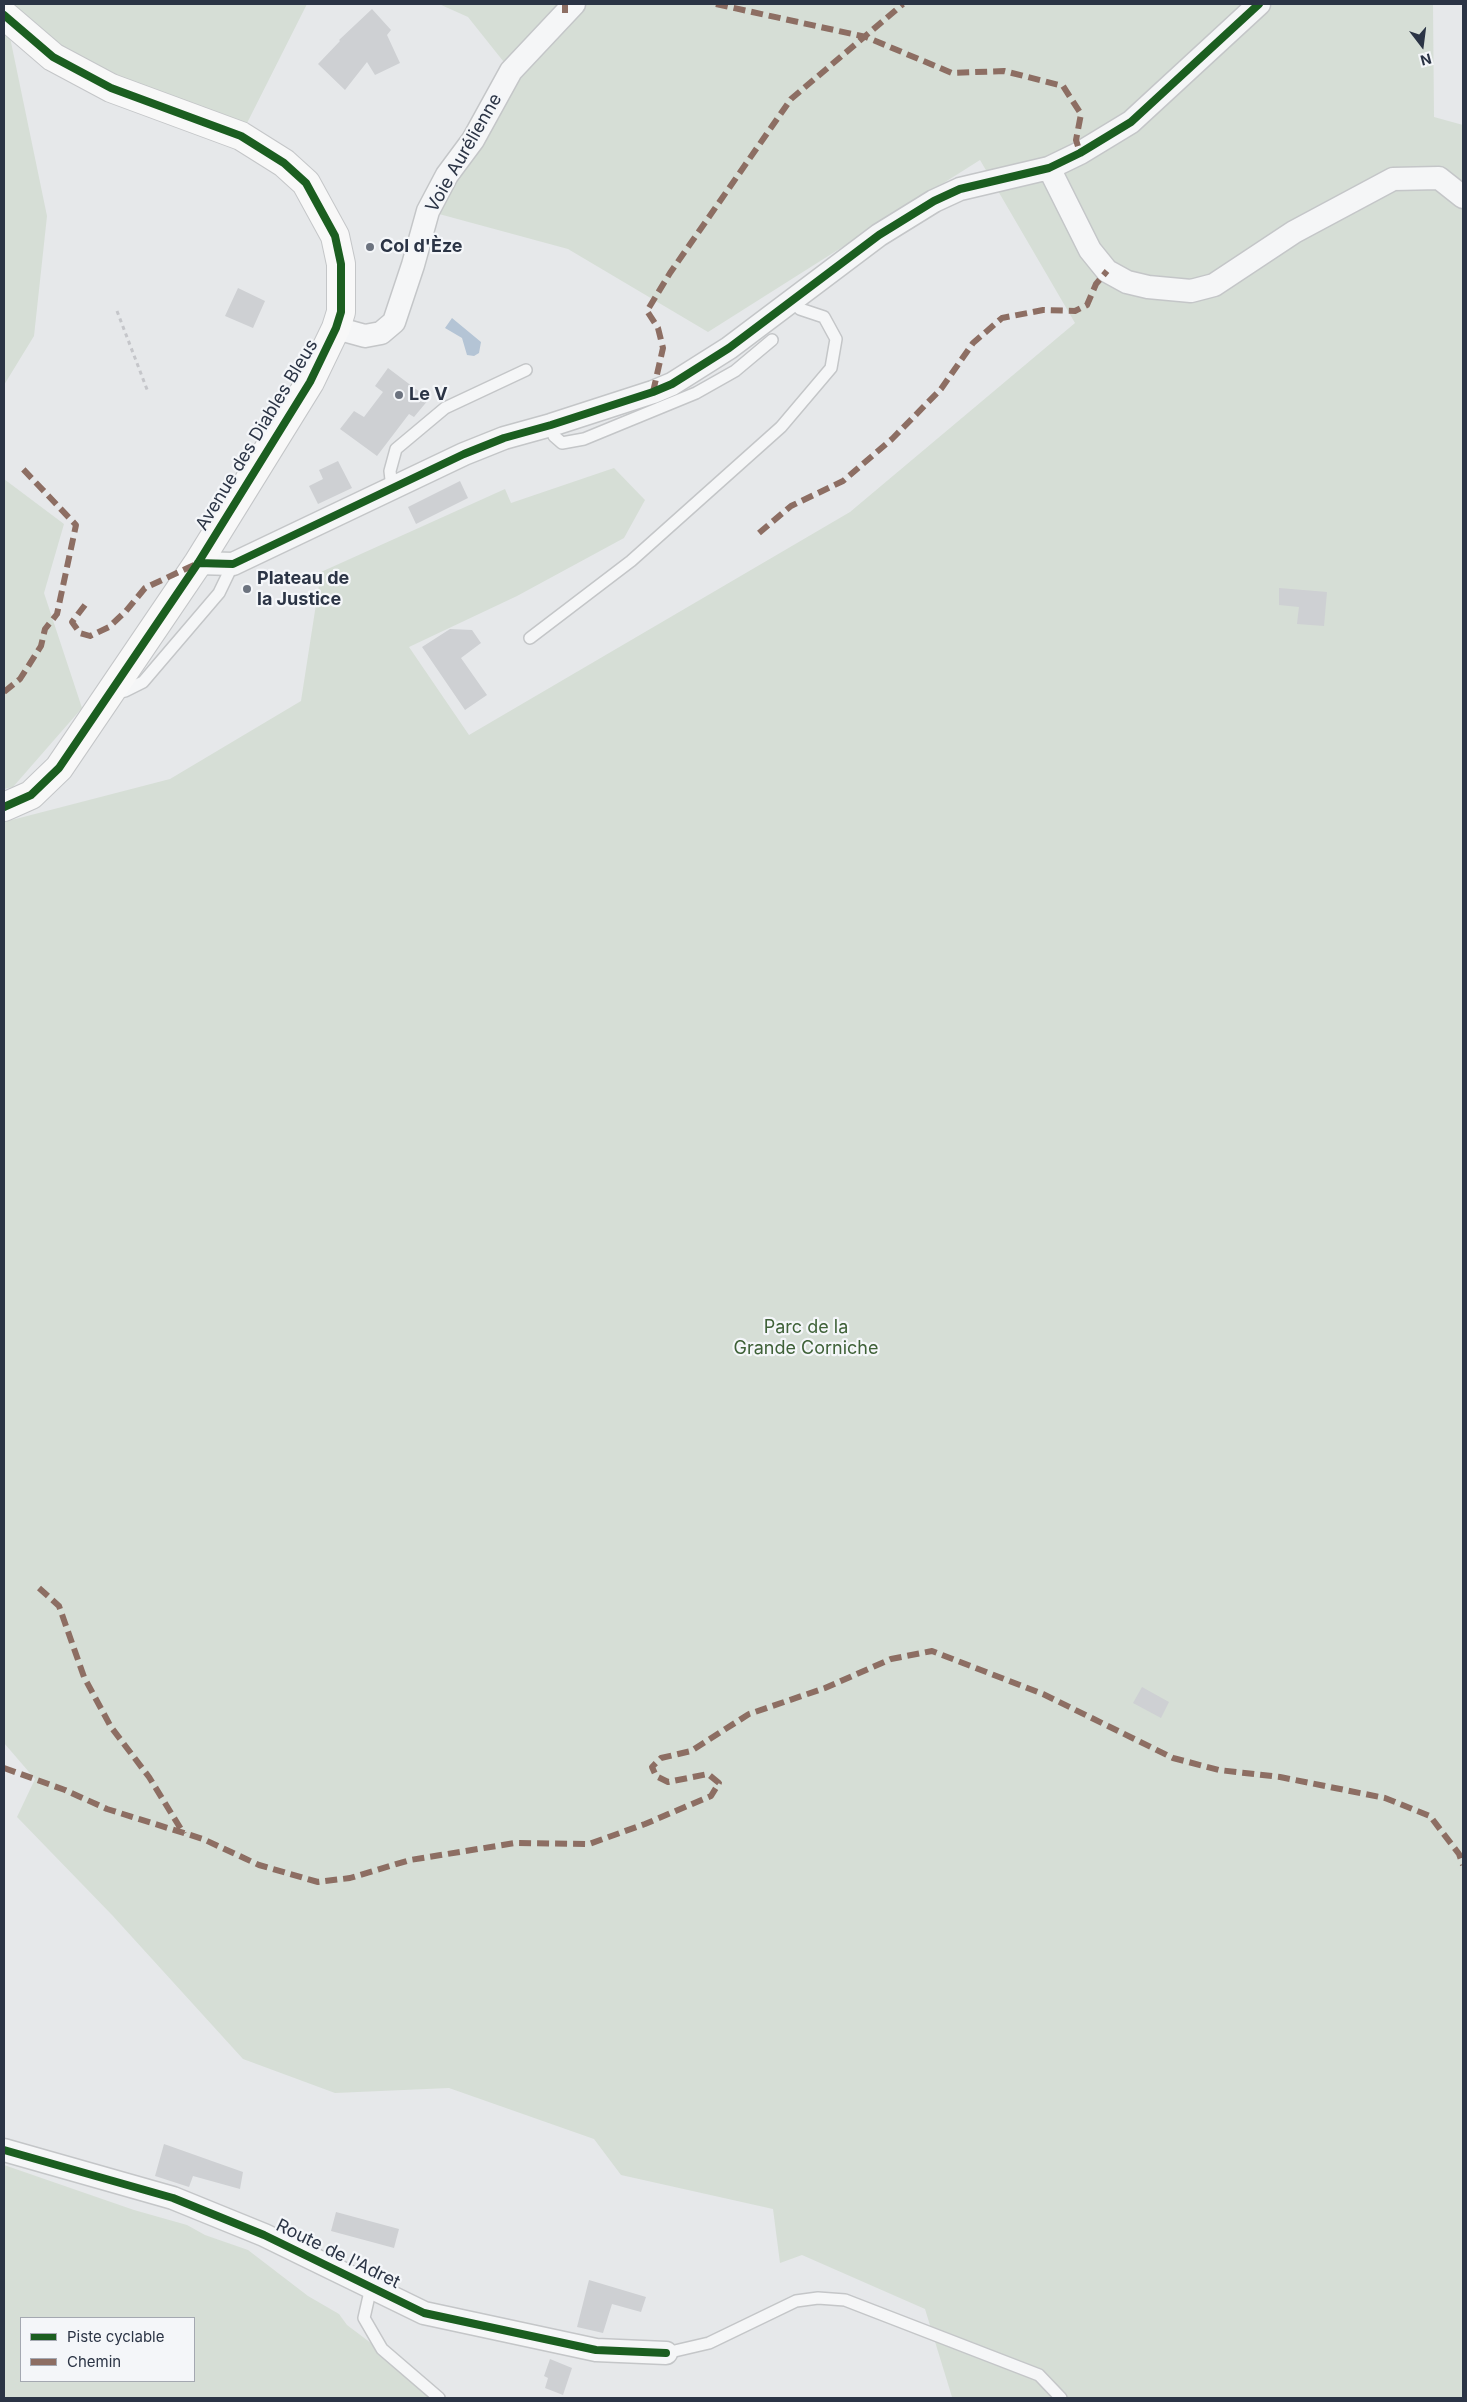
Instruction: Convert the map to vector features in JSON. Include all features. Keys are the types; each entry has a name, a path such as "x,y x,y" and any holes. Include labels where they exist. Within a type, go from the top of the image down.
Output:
{"main road":[{"name":"Avenue des Diables Bleus","path":"4,15 53,57 111,88 241,136 284,163 306,183 335,236 341,264 341,312 336,328 310,382 198,563 59,768 31,795 4,807"}],"street":[{"name":"Voie Aurélienne","path":"336,328 366,336 382,333 394,322 414,266 428,211 447,175 473,140 512,71 574,4"},
{"path":"198,563 233,564 392,488 504,438 551,425 672,384 728,348 879,235 934,200 960,189 1050,168 1080,153 1131,122 1259,4"},
{"path":"1050,168 1090,250 1107,270 1127,282 1190,291 1220,282 1294,232 1393,179 1439,178 1463,197"},
{"name":"Route de l'Adret","path":"4,2150 173,2198 264,2235 424,2312 596,2350 666,2353"}],"lane":[{"path":"530,638 631,561 781,427 831,368 836,339 824,317 800,309 793,300"},
{"path":"551,425 554,436 562,443 584,439 696,393 735,371 772,340"},
{"path":"392,488 390,471 396,449 445,408 526,370"},
{"path":"108,694 125,691 143,682 219,593 233,564"},
{"path":"371,2287 364,2318 382,2349 440,2398"},
{"path":"666,2353 709,2343 796,2301 818,2298 846,2300 1039,2375 1061,2398"}],"path":[{"path":"117,311 148,392"}],"green space":[{"path":"4,4 307,4 241,135 111,88 6,18 47,216 34,336 4,385"},
{"name":"Parc de la Grande Corniche","path":"439,4 1433,4 1434,117 1463,125 1463,2398 948,2398 952,2397 925,2309 802,2255 780,2263 773,2209 621,2175 594,2139 449,2088 335,2093 243,2059 112,1915 17,1817 35,1779 4,1743 4,822 170,779 301,701 321,572 505,489 511,503 614,468 645,500 624,538 517,596 409,647 469,735 850,512 1075,323 980,160 708,332 568,249 428,211 511,71 468,17"},
{"path":"4,479 64,524 44,593 82,708 13,787 4,789"},
{"path":"4,2165 134,2210 187,2225 205,2235 248,2250 308,2296 339,2314 347,2325 444,2398 4,2398"}],"water":[{"path":"452,318 481,342 479,353 474,356 467,355 462,338 445,328"}],"building":[{"path":"372,9 391,30 387,35 400,63 375,75 367,62 345,90 318,64 339,40"},
{"path":"238,288 265,301 253,328 225,316"},
{"path":"388,368 429,399 414,417 409,414 377,456 340,429 354,411 364,417 383,392 375,386"},
{"path":"338,461 352,488 318,504 309,486 323,479 319,470"},
{"path":"460,481 468,498 416,524 408,507"},
{"path":"1279,588 1327,592 1324,626 1297,624 1299,607 1279,605"},
{"path":"450,629 472,630 481,643 461,658 487,695 465,710 422,647"},
{"path":"1142,1687 1169,1702 1161,1718 1133,1703"},
{"path":"164,2144 243,2172 240,2189 193,2176 189,2187 155,2176"},
{"path":"336,2212 399,2229 394,2248 331,2231"},
{"path":"589,2280 646,2297 641,2312 612,2304 603,2333 577,2327"},
{"path":"550,2359 572,2368 563,2395 545,2388 548,2378 544,2376"}],"marked path":[{"path":"565,4 565,13"},
{"path":"716,4 866,37 952,73 1004,71 1063,86 1081,114 1076,140 1080,153"},
{"path":"653,392 663,348 658,328 647,311 670,273 791,99 903,4"},
{"path":"759,533 791,506 843,481 892,439 941,389 973,343 1002,318 1043,310 1075,311 1087,305 1096,284 1107,271"},
{"path":"4,692 20,679 41,646 45,629 57,614 76,525 22,468"},
{"path":"85,605 72,622 80,633 90,636 109,627 126,611 145,588 196,564"},
{"path":"39,1588 59,1606 84,1677 111,1727 149,1777 184,1834"},
{"path":"4,1768 65,1790 107,1809 203,1839 259,1865 318,1882 350,1878 410,1860 515,1843 589,1844 645,1824 711,1796 719,1783 708,1774 668,1782 656,1776 652,1767 661,1758 691,1751 749,1714 825,1688 891,1659 932,1651 1043,1694 1173,1758 1219,1770 1280,1777 1385,1798 1430,1816 1459,1854 1463,1865"}],"cycle path":[{"path":"198,563 233,564 464,454 504,438 551,425 672,384 729,348 879,235 934,201 960,189 1049,168 1080,153 1131,122 1259,4"},
{"path":"4,15 53,57 111,88 241,136 284,163 306,183 335,236 341,264 341,312 336,328 310,382 198,563 59,768 31,795 4,807"},
{"path":"4,2150 173,2198 264,2235 424,2313 596,2350 666,2353"}],"place":[{"name":"Col d'Èze","path":"370,247"},
{"name":"Le V","path":"399,395"},
{"name":"Plateau de la Justice","path":"247,589"}]}
